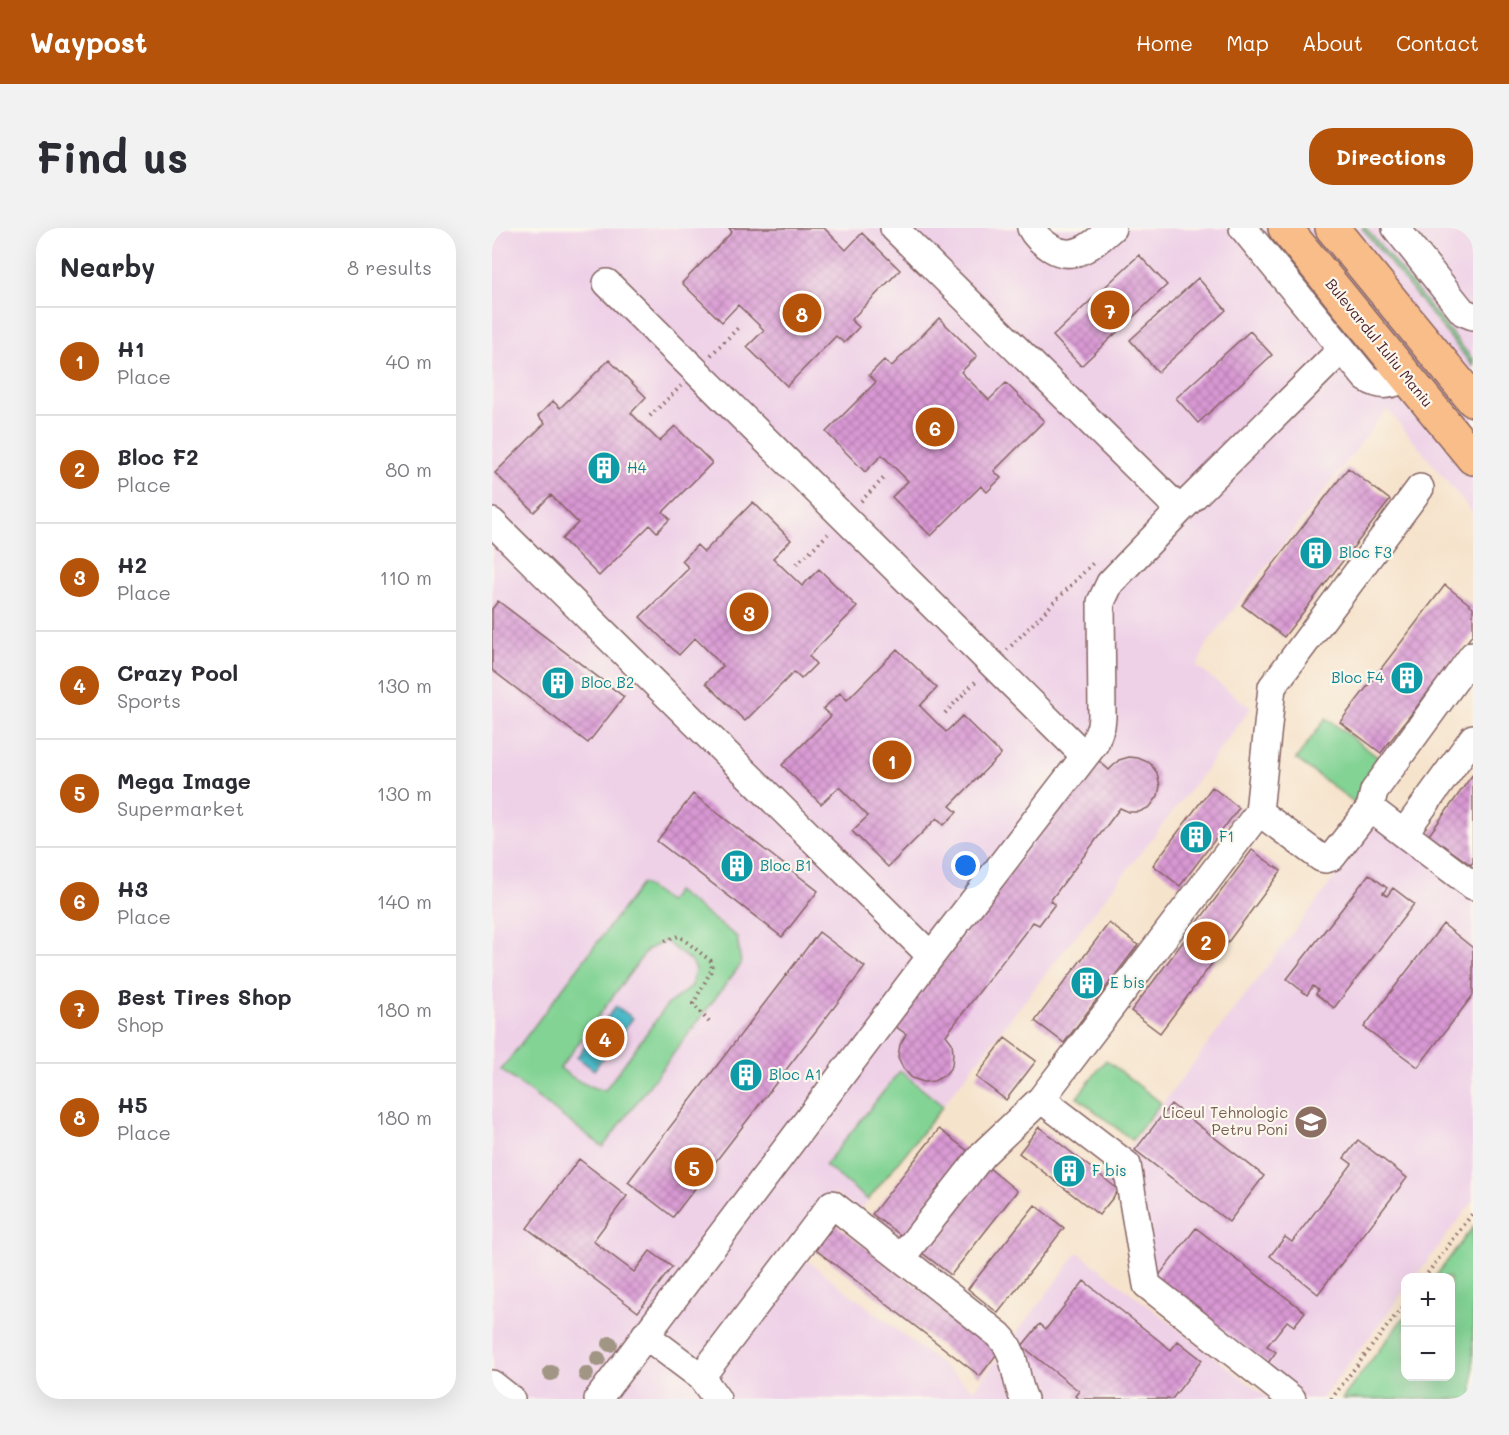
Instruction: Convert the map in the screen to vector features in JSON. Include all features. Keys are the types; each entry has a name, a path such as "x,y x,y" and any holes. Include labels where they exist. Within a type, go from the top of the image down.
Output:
{"main road":[{"name":"Bulevardul Iuliu Maniu","path":"1285,228 1473,458"},
{"path":"1332,228 1473,400"}],"street":[{"path":"894,228 1180,510"},
{"path":"1031,228 1046,245 1057,252 1066,254 1081,252 1113,228"},
{"path":"1243,228 1366,378 1383,386 1407,378"},
{"path":"1396,228 1464,312 1473,316"},
{"path":"607,283 1085,756"},
{"path":"598,1399 931,956 1095,743 1101,726 1101,602 1104,593 1117,574 1342,349"},
{"path":"901,1258 983,1154 1041,1099 1259,812 1272,687 1420,488"},
{"path":"492,522 931,956"},
{"path":"1259,812 1313,853 1326,859 1332,857 1370,808 1374,791 1473,656"},
{"path":"1404,833 1473,738"},
{"path":"1370,808 1473,886"},
{"path":"1041,1099 1127,1165 1147,1285 1292,1399"},
{"path":"701,1377 832,1204 999,1335 1008,1345 1024,1399"},
{"path":"648,1331 701,1377 717,1399"},
{"path":"580,1399 614,1353 648,1331"},
{"path":"492,1384 512,1399"}],"path":[{"path":"945,713 993,664"},
{"path":"665,941 679,936 711,961 712,969 693,1004 709,1022"},
{"path":"1428,1273 1473,1213"},
{"path":"1331,1399 1401,1308"}],"shaded area":[{"path":"492,228 1473,228 1473,513 1387,409 1207,644 1197,667 1251,708 1200,777 860,1211 835,1193 793,1249 974,1390 1078,1252 1269,1399 492,1399"},
{"name":"Liceul Tehnologic Petru Poni","path":"1377,822 1473,895 1473,1201 1418,1273 1401,1273 1401,1295 1322,1399 1304,1399 1153,1283 1126,1152"}],"green space":[{"path":"1362,228 1366,228 1473,360 1473,366"},
{"path":"1326,718 1384,762 1354,802 1296,759"},
{"path":"642,883 668,902 676,891 737,937 741,964 603,1147 501,1070","holes":["665,941 693,963 695,969 692,986 667,1005 605,1090 581,1082 560,1068 647,950"]},
{"path":"1106,1060 1161,1103 1132,1140 1077,1097"},
{"path":"900,1071 943,1106 868,1200 825,1165"},
{"path":"1473,1227 1473,1399 1342,1399 1401,1321 1401,1381 1455,1381 1455,1273 1438,1273"}],"water":[{"path":"616,1006 633,1018 594,1070 577,1057"}],"building":[{"path":"729,228 824,228 846,250 862,233 900,270 851,320 859,327 844,343 836,336 787,386 747,347 764,330 738,305 722,322 682,283 732,232"},
{"path":"1139,255 1167,285 1081,366 1053,336"},
{"path":"1198,278 1226,310 1158,372 1130,340"},
{"path":"939,318 977,356 961,372 989,400 1006,383 1044,421 994,471 1001,478 987,492 981,486 931,536 892,497 908,481 882,455 865,472 826,432 876,382 869,375 884,360 891,367"},
{"path":"1250,331 1272,355 1198,423 1176,398"},
{"name":"H4","path":"609,360 646,397 631,413 659,441 675,426 712,463 663,512 670,519 657,532 650,525 599,576 562,539 578,523 551,495 534,512 495,473 545,423 538,416 553,401 560,408"},
{"name":"Bloc F3","path":"1348,468 1390,500 1284,637 1242,605"},
{"path":"753,502 791,540 773,558 802,586 819,569 857,607 809,656 816,664 801,679 794,672 745,721 706,683 723,666 695,638 679,655 640,617 689,568 682,561 697,545 704,552"},
{"name":"Bloc F4","path":"1445,585 1473,607 1473,634 1381,753 1340,722"},
{"name":"Bloc B2","path":"498,601 624,697 588,743 492,670 492,609"},
{"path":"897,649 937,688 920,706 946,732 962,716 1001,754 950,806 957,812 944,825 937,818 888,867 852,831 868,816 839,787 821,804 782,765 831,716 823,709 840,693 847,700"},
{"path":"1129,757 1150,763 1157,773 1160,786 1158,796 1150,807 1139,812 1129,812 1120,808 1050,901 1055,904 1039,925 1033,922 946,1035 952,1043 953,1053 952,1066 945,1075 934,1081 924,1082 912,1078 903,1068 898,1057 900,1045 906,1034 895,1026 1097,759 1109,770 1119,760"},
{"path":"1473,774 1473,862 1471,865 1429,835"},
{"name":"F1","path":"1212,787 1239,808 1180,886 1153,865"},
{"name":"Bloc B1","path":"693,794 818,891 782,937 657,841"},
{"path":"1252,850 1281,871 1160,1033 1131,1011"},
{"path":"1369,874 1387,888 1383,893 1387,896 1393,888 1414,904 1334,1008 1316,994 1318,990 1313,986 1307,995 1287,979"},
{"name":"E bis","path":"1109,923 1138,945 1064,1043 1035,1021"},
{"path":"1443,924 1473,948 1473,995 1418,1067 1364,1027"},
{"name":"Bloc A1","path":"819,932 865,967 673,1217 628,1182"},
{"path":"1005,1038 1036,1061 1006,1100 976,1077"},
{"path":"1171,1104 1264,1176 1229,1222 1135,1150"},
{"name":"F bis","path":"1039,1127 1119,1190 1099,1215 1019,1153"},
{"path":"939,1129 969,1152 903,1237 872,1214"},
{"path":"1358,1140 1407,1178 1318,1294 1270,1256 1285,1237 1292,1242 1352,1164 1344,1158"},
{"path":"579,1159 627,1196 593,1241 634,1272 650,1251 672,1267 638,1312 527,1228"},
{"path":"988,1167 1017,1191 951,1275 921,1252"},
{"path":"1035,1205 1064,1228 998,1313 968,1289"},
{"path":"835,1224 1000,1350 980,1376 816,1250"},
{"path":"1196,1228 1305,1312 1294,1326 1287,1321 1267,1346 1276,1352 1268,1363 1157,1278"},
{"path":"1084,1281 1171,1350 1178,1341 1202,1360 1172,1399 1079,1399 1075,1396 1079,1391 1022,1346 1040,1324 1046,1329"}],"place":[{"name":"Best Tires Shop","path":"1110,310"},
{"name":"H5","path":"802,313"},
{"name":"H3","path":"935,427"},
{"name":"H4","path":"604,468"},
{"name":"Bloc F3","path":"1316,553"},
{"name":"H2","path":"749,612"},
{"name":"Bloc F4","path":"1407,678"},
{"name":"Bloc B2","path":"558,683"},
{"name":"H1","path":"892,760"},
{"name":"F1","path":"1196,837"},
{"name":"Bloc B1","path":"737,866"},
{"name":"Bloc F2","path":"1206,941"},
{"name":"E bis","path":"1087,983"},
{"name":"Crazy Pool","path":"605,1038"},
{"name":"Bloc A1","path":"746,1075"},
{"name":"Liceul Tehnologic Petru Poni","path":"1311,1122"},
{"name":"Mega Image","path":"694,1167"},
{"name":"F bis","path":"1069,1171"}]}
